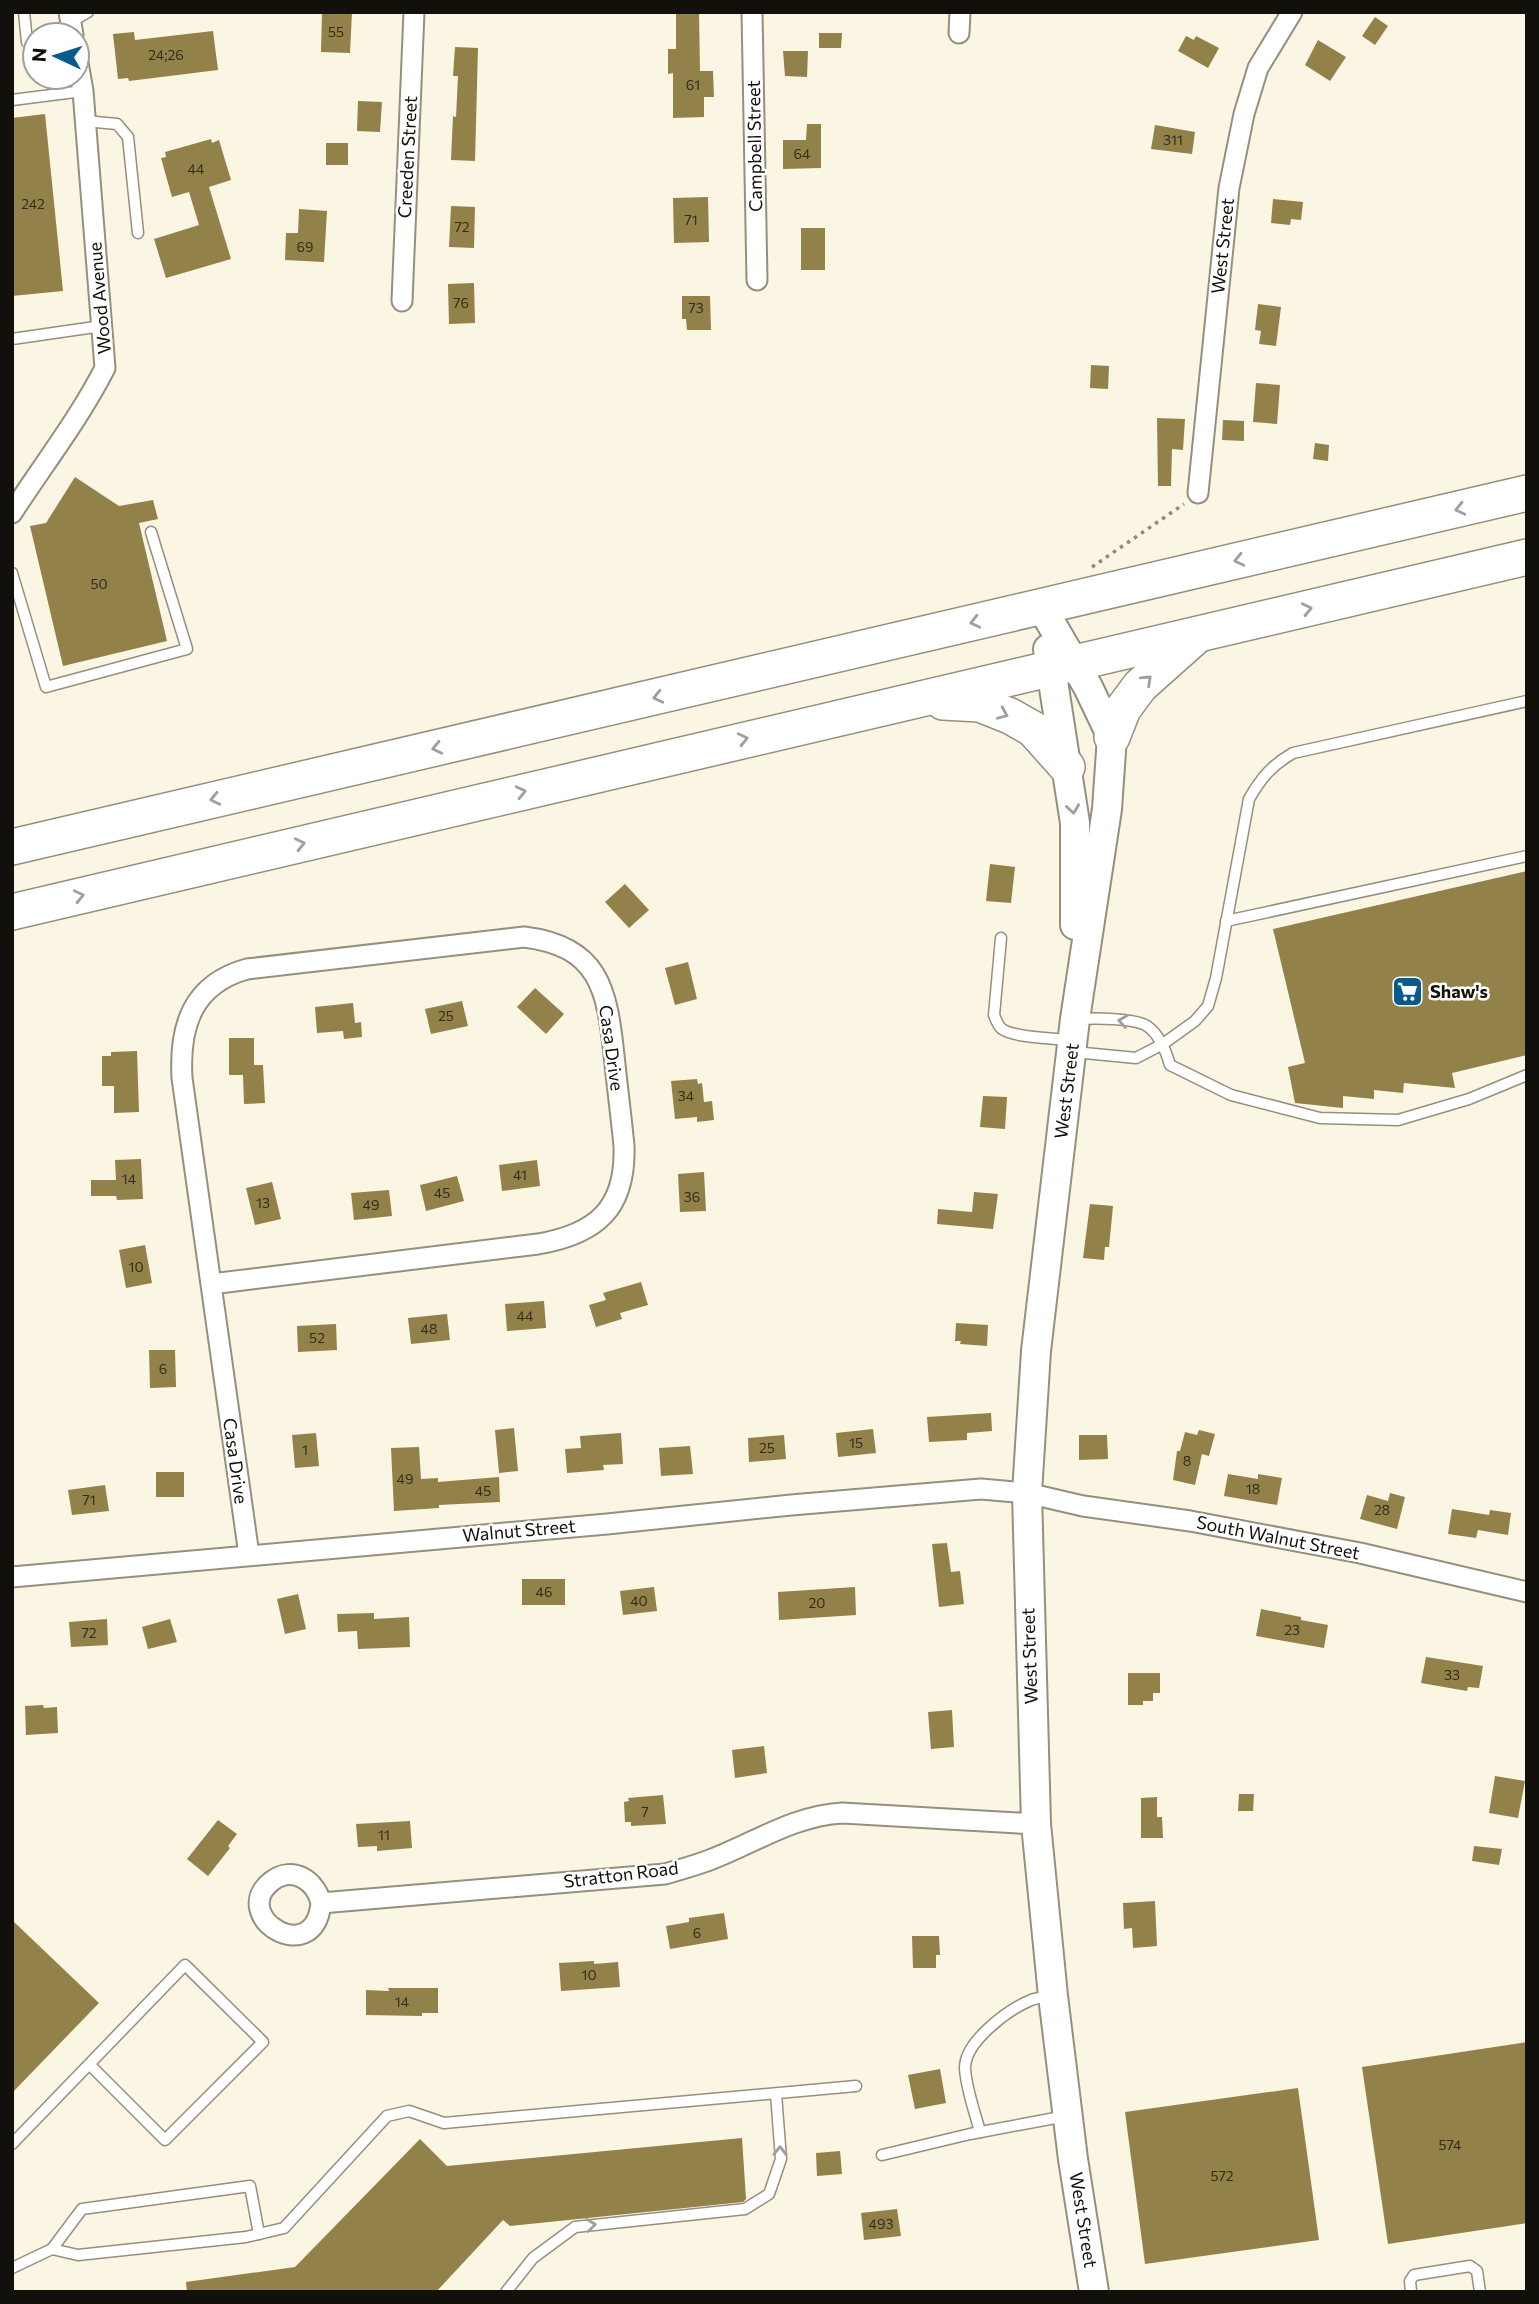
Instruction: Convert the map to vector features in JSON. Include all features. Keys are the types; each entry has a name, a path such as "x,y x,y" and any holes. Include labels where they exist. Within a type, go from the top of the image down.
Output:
{"highway":[{"path":"12,847 1527,493"},
{"path":"12,912 1527,557"},
{"path":"1112,737 1124,709 1140,686 1198,635"},
{"path":"912,701 980,704 1010,716 1033,729 1067,767"}],"street":[{"name":"Creeden Street","path":"402,301 414,12"},
{"name":"Campbell Street","path":"752,12 757,280"},
{"path":"959,33 960,12"},
{"name":"West Street","path":"1198,493 1229,188 1244,114 1258,68 1292,12"},
{"name":"Wood Avenue","path":"12,513 89,400 105,368 83,91"},
{"name":"West Street","path":"1041,606 1062,666 1067,767 1075,823 1073,1037"},
{"name":"West Street","path":"1062,666 1088,687 1112,737 1107,809 1073,1037 1036,1351 1027,1493 1036,1824 1053,1996 1094,2292"},
{"name":"Casa Drive","path":"211,1284 538,1244 572,1235 597,1223 616,1199 625,1166 610,1021 601,988 585,961 555,943 516,937 247,969 214,983 202,993 192,1010 186,1027 181,1059 211,1284 248,1556"},
{"name":"Walnut Street","path":"12,1577 981,1489 1027,1493"},
{"name":"South Walnut Street","path":"1027,1493 1083,1506 1190,1521 1347,1551 1527,1592"},
{"name":"Stratton Road","path":"321,1903 665,1874 707,1861 789,1824 818,1815 1036,1824"}],"lane":[{"path":"12,100 83,91"},
{"path":"85,121 117,124 128,137 138,233"},
{"path":"12,339 102,326"},
{"path":"12,573 47,687 187,649 151,532"},
{"path":"1001,938 994,1015 1002,1029 1073,1037 1136,1058 1163,1044 1195,1021 1208,1006 1216,978 1249,799 1275,764 1293,753 1527,701"},
{"path":"1226,921 1527,856"},
{"path":"1073,1037 1104,1018 1146,1025 1163,1044 1170,1065 1231,1095 1320,1118 1398,1120 1469,1099 1527,1075"},
{"path":"12,2144 185,1965 263,2042 165,2140 90,2065"},
{"path":"980,2132 967,2080 967,2059 990,2026 1032,2000 1053,1996"},
{"path":"52,2249 78,2255 259,2234 284,2228 387,2116 409,2111 444,2123 856,2086"},
{"path":"506,2292 533,2258 575,2227 745,2208 769,2194 781,2158 776,2094"},
{"path":"882,2155 1068,2115"},
{"path":"12,2269 52,2249 82,2209 250,2186 259,2234"},
{"path":"1411,2292 1410,2281 1414,2275 1470,2266 1477,2271 1480,2292"}],"path":[{"path":"1086,573 1098,561 1198,493"}],"building":[{"path":"322,12 352,12 350,53 321,52"},
{"path":"676,12 699,12 700,71 713,71 714,97 704,97 704,117 673,118 673,73 668,74 668,49 676,49"},
{"path":"1375,17 1388,26 1375,45 1362,36"},
{"path":"213,31 218,70 129,81 128,78 118,79 113,34 134,32 135,40"},
{"path":"819,33 842,33 841,48 819,48"},
{"path":"1186,36 1194,40 1196,36 1219,48 1208,68 1178,51"},
{"path":"1318,40 1346,57 1330,81 1305,65"},
{"path":"455,47 478,48 475,161 451,160 458,76 453,76"},
{"path":"783,51 808,51 807,77 785,76"},
{"path":"358,101 382,102 380,132 357,131"},
{"path":"45,114 63,291 12,296 12,118"},
{"path":"807,124 821,124 821,168 783,169 783,140 806,140"},
{"path":"1155,125 1195,132 1192,154 1151,149"},
{"path":"211,139 212,143 219,140 231,180 209,187 231,259 166,278 154,239 199,225 189,192 172,197 161,158 166,157 165,152"},
{"path":"326,143 348,143 348,165 326,165"},
{"path":"708,197 709,242 674,243 673,198"},
{"path":"1273,199 1303,202 1301,220 1291,219 1290,225 1271,223"},
{"path":"451,206 475,207 474,248 449,247"},
{"path":"299,209 327,211 324,262 285,260 286,233 298,233"},
{"path":"801,228 825,228 825,270 801,270"},
{"path":"474,283 475,323 449,324 448,284"},
{"path":"682,296 710,296 711,330 687,330 686,319 682,319"},
{"path":"1258,304 1281,307 1276,346 1259,344 1261,331 1255,330"},
{"path":"1091,365 1109,366 1108,389 1090,388"},
{"path":"1256,383 1280,385 1277,424 1253,422"},
{"path":"1157,418 1185,419 1183,450 1172,449 1171,486 1158,486"},
{"path":"1223,420 1244,421 1244,441 1222,440"},
{"path":"1315,443 1329,445 1328,461 1313,459"},
{"path":"75,477 119,506 153,500 158,519 139,523 167,641 63,666 30,526 46,523"},
{"path":"990,864 1015,867 1011,903 986,901"},
{"name":"Shaw's","path":"1527,871 1527,1055 1452,1073 1455,1088 1404,1083 1403,1093 1374,1090 1374,1099 1343,1096 1343,1108 1295,1103 1288,1067 1305,1063 1273,929"},
{"path":"625,884 649,910 629,928 605,902"},
{"path":"688,962 697,999 675,1005 665,968"},
{"path":"535,988 564,1014 546,1034 517,1007"},
{"path":"462,1001 468,1026 431,1034 425,1009"},
{"path":"353,1003 355,1023 361,1022 362,1037 344,1039 343,1031 317,1033 315,1007"},
{"path":"229,1038 254,1038 254,1065 263,1065 265,1103 244,1104 243,1075 229,1075"},
{"path":"137,1051 139,1112 114,1113 114,1086 102,1086 102,1056 111,1056 111,1052"},
{"path":"697,1079 698,1084 702,1083 704,1102 712,1101 714,1120 697,1122 697,1117 675,1119 671,1081"},
{"path":"983,1096 1007,1097 1005,1129 980,1127"},
{"path":"141,1159 143,1199 117,1200 116,1196 91,1196 91,1180 116,1180 115,1160"},
{"path":"537,1160 540,1186 502,1191 499,1165"},
{"path":"704,1172 706,1211 680,1212 678,1174"},
{"path":"457,1176 464,1201 426,1211 420,1185"},
{"path":"272,1182 281,1219 255,1225 246,1188"},
{"path":"389,1190 392,1216 354,1220 351,1193"},
{"path":"974,1192 998,1194 993,1229 937,1224 938,1209 972,1212"},
{"path":"1090,1204 1113,1206 1109,1247 1105,1247 1104,1260 1083,1258"},
{"path":"145,1245 152,1283 126,1288 119,1250"},
{"path":"641,1282 648,1305 620,1313 622,1319 596,1327 589,1305 606,1300 603,1293"},
{"path":"544,1301 546,1328 507,1331 505,1304"},
{"path":"447,1314 450,1340 411,1344 408,1318"},
{"path":"956,1323 988,1325 987,1346 960,1344 961,1341 955,1341"},
{"path":"336,1324 337,1350 298,1352 297,1326"},
{"path":"149,1350 175,1350 176,1387 150,1388"},
{"path":"991,1413 992,1431 967,1433 967,1440 929,1442 927,1417"},
{"path":"514,1428 518,1471 499,1473 495,1430"},
{"path":"873,1429 876,1453 838,1457 836,1433"},
{"path":"1199,1430 1215,1434 1209,1456 1202,1454 1195,1485 1173,1480 1177,1451 1180,1451 1185,1432 1197,1435"},
{"path":"316,1433 319,1466 295,1468 292,1435"},
{"path":"621,1433 623,1464 603,1465 604,1470 567,1473 565,1449 581,1448 580,1436"},
{"path":"784,1435 786,1459 749,1462 748,1438"},
{"path":"1079,1435 1107,1435 1108,1459 1079,1460"},
{"path":"690,1446 693,1474 661,1476 659,1448"},
{"path":"419,1447 421,1479 438,1478 438,1482 499,1477 500,1502 439,1505 439,1508 394,1511 391,1448"},
{"path":"156,1472 184,1472 184,1497 156,1497"},
{"path":"1228,1474 1258,1479 1258,1474 1282,1478 1277,1505 1224,1496"},
{"path":"105,1485 109,1511 72,1515 68,1490"},
{"path":"1390,1493 1405,1497 1397,1529 1360,1519 1367,1495 1388,1501"},
{"path":"1452,1509 1489,1515 1490,1510 1511,1513 1508,1535 1478,1530 1476,1538 1448,1534"},
{"path":"947,1543 951,1572 960,1571 964,1604 939,1607 932,1544"},
{"path":"522,1579 565,1579 565,1605 522,1605"},
{"path":"654,1587 657,1611 623,1615 620,1591"},
{"path":"855,1587 856,1615 779,1620 778,1592"},
{"path":"298,1594 306,1629 285,1634 277,1599"},
{"path":"1261,1609 1328,1625 1324,1648 1256,1636"},
{"path":"374,1613 374,1619 409,1617 410,1647 358,1649 357,1631 338,1632 337,1614"},
{"path":"107,1619 108,1645 71,1647 69,1622"},
{"path":"170,1619 177,1642 148,1649 142,1627"},
{"path":"1426,1657 1483,1666 1479,1688 1468,1687 1467,1691 1421,1683"},
{"path":"1128,1673 1160,1673 1160,1693 1153,1693 1153,1701 1143,1701 1143,1705 1128,1705"},
{"path":"43,1705 44,1708 57,1707 58,1733 26,1735 25,1706"},
{"path":"952,1710 954,1747 931,1749 928,1712"},
{"path":"764,1746 767,1773 735,1778 732,1750"},
{"path":"1495,1776 1525,1781 1518,1818 1489,1813"},
{"path":"1239,1794 1254,1794 1253,1811 1238,1811"},
{"path":"663,1795 666,1824 631,1826 631,1822 625,1822 624,1802 629,1801 628,1798"},
{"path":"1157,1797 1157,1817 1162,1817 1163,1838 1141,1838 1141,1798"},
{"path":"218,1820 237,1834 228,1846 230,1848 208,1876 187,1859"},
{"path":"410,1821 412,1848 377,1851 377,1846 358,1847 356,1824"},
{"path":"1474,1846 1502,1849 1499,1865 1472,1861"},
{"path":"1155,1901 1157,1946 1133,1948 1132,1928 1124,1929 1123,1903"},
{"path":"724,1913 728,1939 670,1949 666,1926 689,1922 689,1918"},
{"path":"12,1920 99,2003 12,2093"},
{"path":"912,1936 939,1936 940,1955 936,1955 936,1968 913,1968"},
{"path":"594,1961 594,1964 618,1962 620,1987 561,1991 559,1963"},
{"path":"388,1988 438,1988 438,2013 422,2013 422,2016 366,2015 366,1990 389,1991"},
{"path":"1527,2042 1527,2223 1388,2244 1362,2067"},
{"path":"940,2069 946,2103 915,2109 908,2075"},
{"path":"1298,2088 1319,2240 1145,2264 1125,2112"},
{"path":"742,2138 746,2199 743,2202 510,2226 503,2220 436,2292 187,2292 186,2282 295,2267 420,2139 447,2166"},
{"path":"840,2151 842,2174 817,2176 816,2153"},
{"path":"897,2209 901,2236 864,2240 861,2213"}],"place":[{"name":"Shaw's","path":"1407,992"}]}
